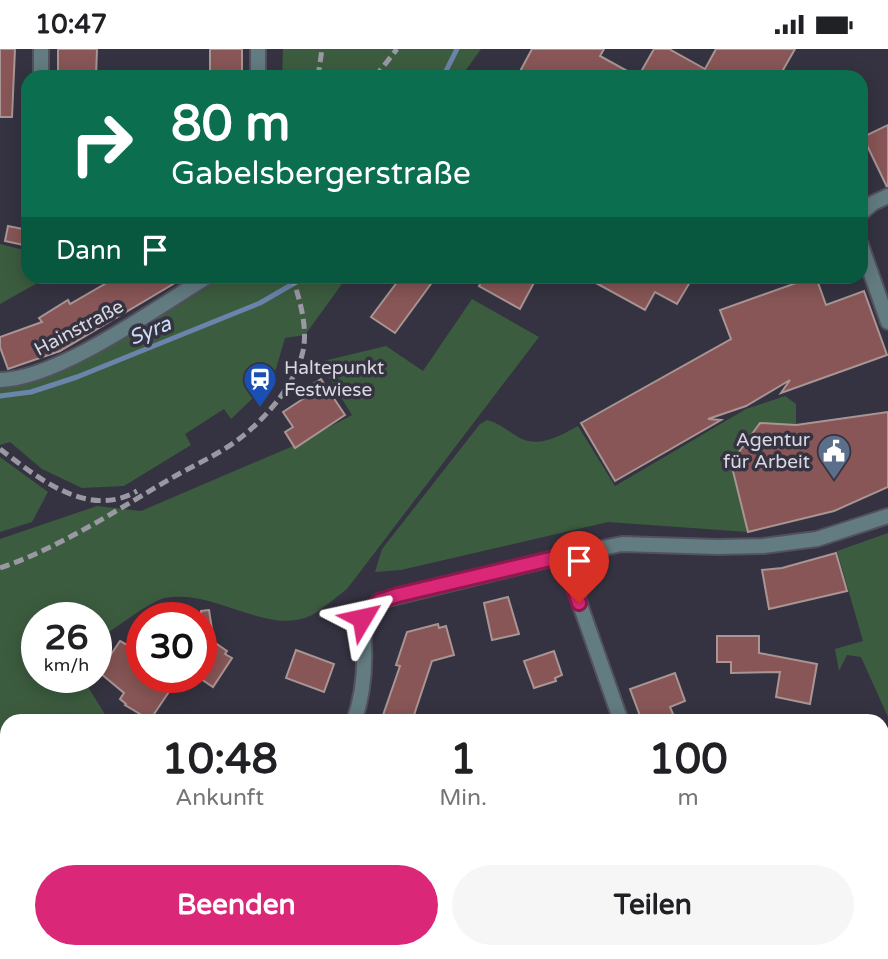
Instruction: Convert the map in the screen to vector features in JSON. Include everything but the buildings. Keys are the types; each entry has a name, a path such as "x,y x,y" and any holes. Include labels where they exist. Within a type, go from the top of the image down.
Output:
{"street":[{"path":"41,49 41,70"},
{"path":"258,49 258,70"},
{"path":"868,207 888,196"},
{"path":"868,265 888,322"},
{"name":"Hainstraße","path":"0,380 42,372 87,349 195,284"},
{"path":"356,714 364,673 362,618 379,601 622,544 764,546 817,539 888,516"},
{"path":"563,556 619,714"}],"green space":[{"path":"283,49 481,49 466,70 282,70"},
{"path":"0,244 21,249 21,284 36,284 0,304"},
{"path":"213,284 342,284 305,335 285,338 276,369 255,396 231,419 224,409 185,434 191,445 124,486 82,488 42,469 10,442 0,445 0,387 53,374 145,326"},
{"path":"472,299 539,337 347,589 321,609 295,620 277,620 259,617 217,604 217,602 184,597 165,598 155,602 126,602 126,620 112,630 112,602 21,602 21,693 92,693 105,714 0,714 0,539 97,506 141,511 293,446 352,415 319,362 386,346 423,371"},
{"path":"785,396 796,404 796,425 760,423 732,462 748,532 608,522 401,570 375,572 382,549 480,424 487,420 518,437 534,442 549,440 578,426 615,486 746,409"},
{"path":"0,457 48,492 32,522 0,532"},
{"path":"888,533 888,714 861,657 847,655 839,671 835,649 863,641 837,551"}],"waterway":[{"name":"Syra","path":"446,70 457,49"},
{"name":"Syra","path":"0,396 31,392 77,377 260,303 293,284"}],"railway":[{"path":"319,70 322,49"},
{"path":"380,70 397,49"},
{"path":"0,568 45,550 87,528 222,450 259,422 285,390 302,355 304,326 294,284"},
{"path":"0,449 47,482 82,498 100,501 119,499 137,491"}],"place":[{"name":"Haltepunkt Festwiese","path":"260,409"},
{"name":"Agentur für Arbeit","path":"834,481"}],"route":[{"path":"362,618 379,601 398,595 563,556 579,603"}]}
